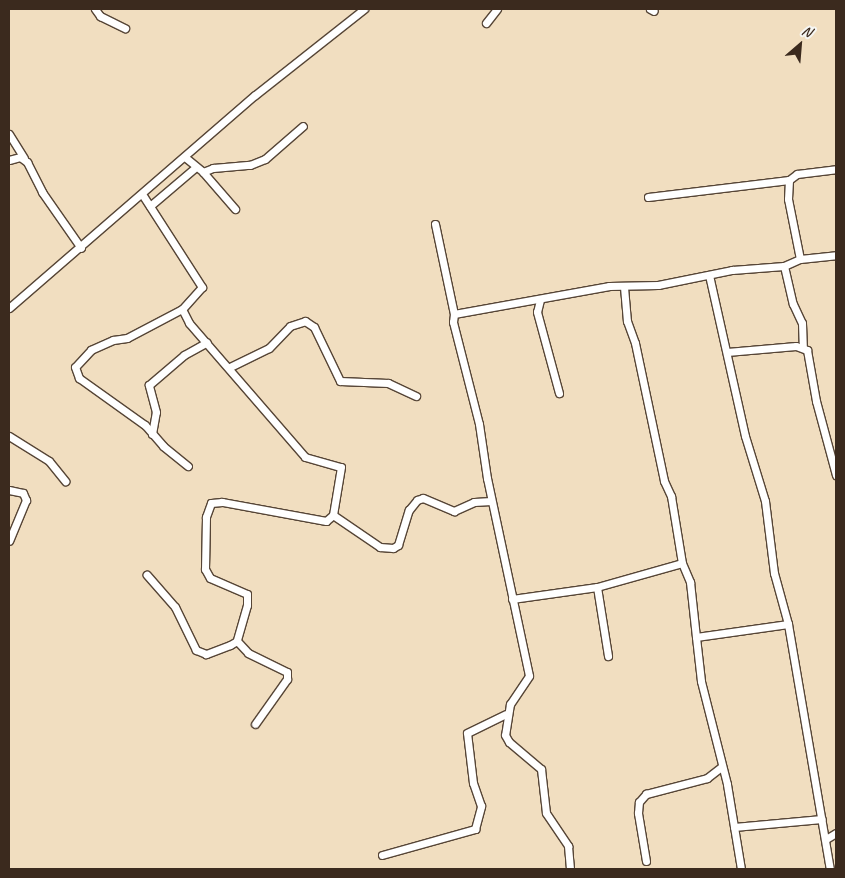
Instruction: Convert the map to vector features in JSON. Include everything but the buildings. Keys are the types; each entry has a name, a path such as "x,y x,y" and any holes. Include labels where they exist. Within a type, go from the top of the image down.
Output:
{"street":[{"path":"95,9 100,16 125,28"},
{"path":"9,308 72,252 81,248 186,158 255,95 364,9"},
{"path":"486,23 497,9"},
{"path":"203,172 213,168 250,165 265,159 303,126"},
{"path":"9,134 42,192 49,198 81,248"},
{"path":"9,160 24,158"},
{"path":"186,158 203,172 235,209"},
{"path":"150,206 196,167"},
{"path":"648,197 789,180 797,174 836,168"},
{"path":"789,180 788,199 800,259"},
{"path":"142,194 202,287 182,309 127,338 113,340 91,350 75,367 79,378 145,425 152,434 188,466"},
{"path":"435,224 454,314 455,331 480,424 491,502 529,676 506,714 505,735 509,742 542,769 546,813 568,846 570,869"},
{"path":"454,314 540,300 609,286 658,285 710,274 784,266 800,259 836,255"},
{"path":"784,266 793,304 802,323 803,348"},
{"path":"710,274 745,436 765,501 774,574 788,624 830,869"},
{"path":"624,287 627,321 635,343 664,482 671,496 682,563 690,582 701,681 734,827 741,869"},
{"path":"540,300 538,312 559,393"},
{"path":"147,575 175,607 196,650 206,654 237,640 247,606 247,594 210,578 205,569 206,517 211,503 222,502 326,521 333,515 341,467 305,457 230,367 189,323 182,309"},
{"path":"230,367 265,351 290,326 305,321 314,327 340,381 388,383 416,396"},
{"path":"152,434 156,412 149,385 184,355 207,342"},
{"path":"727,352 803,348 807,350 816,400 836,475"},
{"path":"9,436 49,461 65,481"},
{"path":"9,490 23,493 26,500 9,541"},
{"path":"333,515 386,549 398,545 409,510 418,500 423,498 454,511 474,502 491,502"},
{"path":"512,599 597,587 682,563"},
{"path":"597,587 608,656"},
{"path":"696,637 788,624"},
{"path":"237,640 248,653 287,672 287,679 255,724"},
{"path":"382,855 475,829 481,806 473,782 467,733 506,714"},
{"path":"646,861 638,813 639,802 646,794 707,778 721,767"},
{"path":"734,827 822,819"},
{"path":"826,839 836,833"}]}
